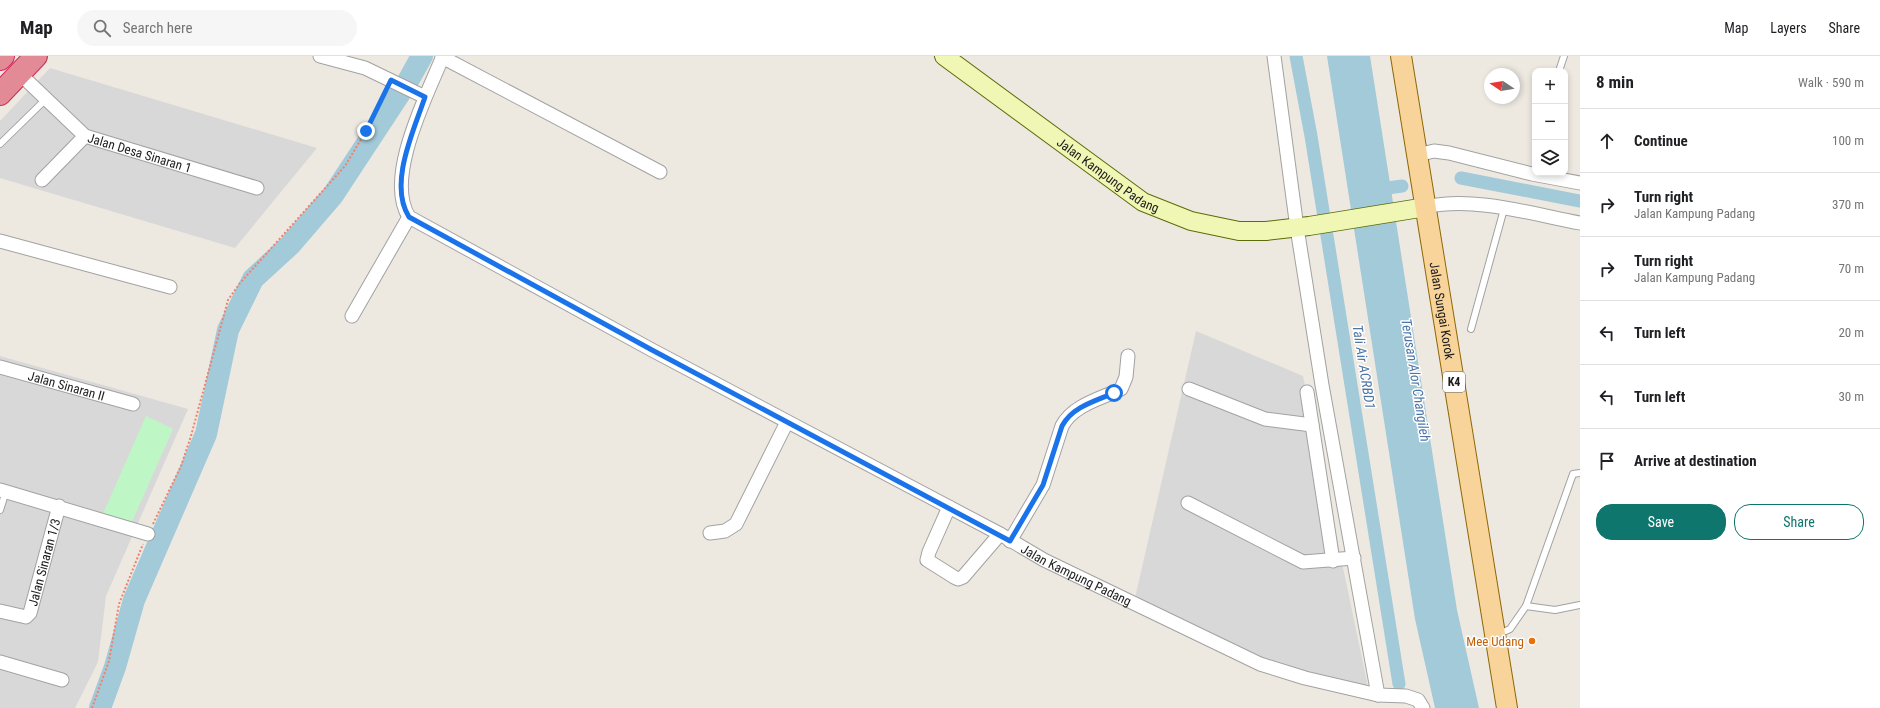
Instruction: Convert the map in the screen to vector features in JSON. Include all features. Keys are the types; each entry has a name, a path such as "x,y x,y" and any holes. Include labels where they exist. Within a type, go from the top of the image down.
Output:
{"highway":[{"path":"0,59 3,56"},
{"path":"0,94 36,56"}],"main road":[{"name":"Jalan Sungai Korok","path":"1401,56 1417,156 1419,208 1507,708"}],"street":[{"path":"320,56 346,59 421,95"},
{"name":"Jalan Kampung Padang","path":"944,56 1143,202 1176,216 1219,228 1239,231 1260,231 1303,227 1419,208"},
{"path":"1274,56 1303,227 1322,385 1378,695"},
{"path":"352,316 409,217 402,203 401,192 403,165 421,95 443,57 660,172"},
{"name":"Jalan Desa Sinaran 1","path":"20,74 85,136 257,188"},
{"path":"42,180 85,136"},
{"path":"1417,156 1434,151 1449,153 1532,174 1580,183"},
{"path":"1419,208 1458,203 1504,209 1580,223"},
{"name":"Jalan Kampung Padang","path":"409,217 652,350 1051,563 1260,664 1305,678 1378,695 1412,697 1418,700 1423,708"},
{"path":"0,241 170,287"},
{"path":"949,508 929,552 927,560 958,579 963,578 1005,538 1043,485 1066,418 1086,405 1121,389 1126,377 1128,356"},
{"name":"Jalan Sinaran II","path":"0,367 133,404"},
{"path":"1189,389 1265,419 1312,425"},
{"path":"1307,392 1333,561"},
{"path":"710,533 725,531 736,524 787,422"},
{"path":"3,490 148,534"},
{"path":"1188,503 1303,562 1333,561 1354,558"},
{"name":"Jalan Sinaran 1/3","path":"0,611 26,617 32,607 59,506"},
{"path":"0,662 62,680"}],"lane":[{"path":"1560,68 1564,56"},
{"path":"0,144 46,98"},
{"path":"1471,330 1504,209"},
{"path":"1495,636 1510,629 1526,606 1573,474 1580,474"},
{"path":"0,510 3,490"},
{"path":"1526,606 1555,610 1580,605"}],"path":[{"path":"92,708 109,661 119,604 148,534 185,455 201,404 228,300 240,282 345,166 393,81"}],"shaded area":[{"path":"50,68 317,148 235,248 0,178 0,121"},
{"path":"1196,331 1303,376 1368,687 1260,661 1135,598"},
{"path":"0,356 188,409 106,596 98,662 75,708 0,708"}],"green space":[{"path":"146,416 173,429 130,526 103,514"}],"water":[{"name":"Terusan Alor Changileh","path":"1327,56 1370,56 1457,610 1479,708 1435,708 1415,619"}],"waterway":[{"path":"100,708 115,667 134,600 206,434 228,330 253,279 290,245 333,195 408,81 422,56"},
{"name":"Tali Air ACRBD1","path":"1296,56 1311,136 1399,684"},
{"path":"1461,178 1580,201"},
{"path":"1374,190 1402,186"}],"place":[{"name":"Mee Udang","path":"1532,641"}],"route":[{"path":"366,131 391,80 425,97 403,165 401,192 402,203 409,217 652,350 1000,534 1010,541 1048,475 1062,426 1066,418 1086,405 1114,393"}]}
